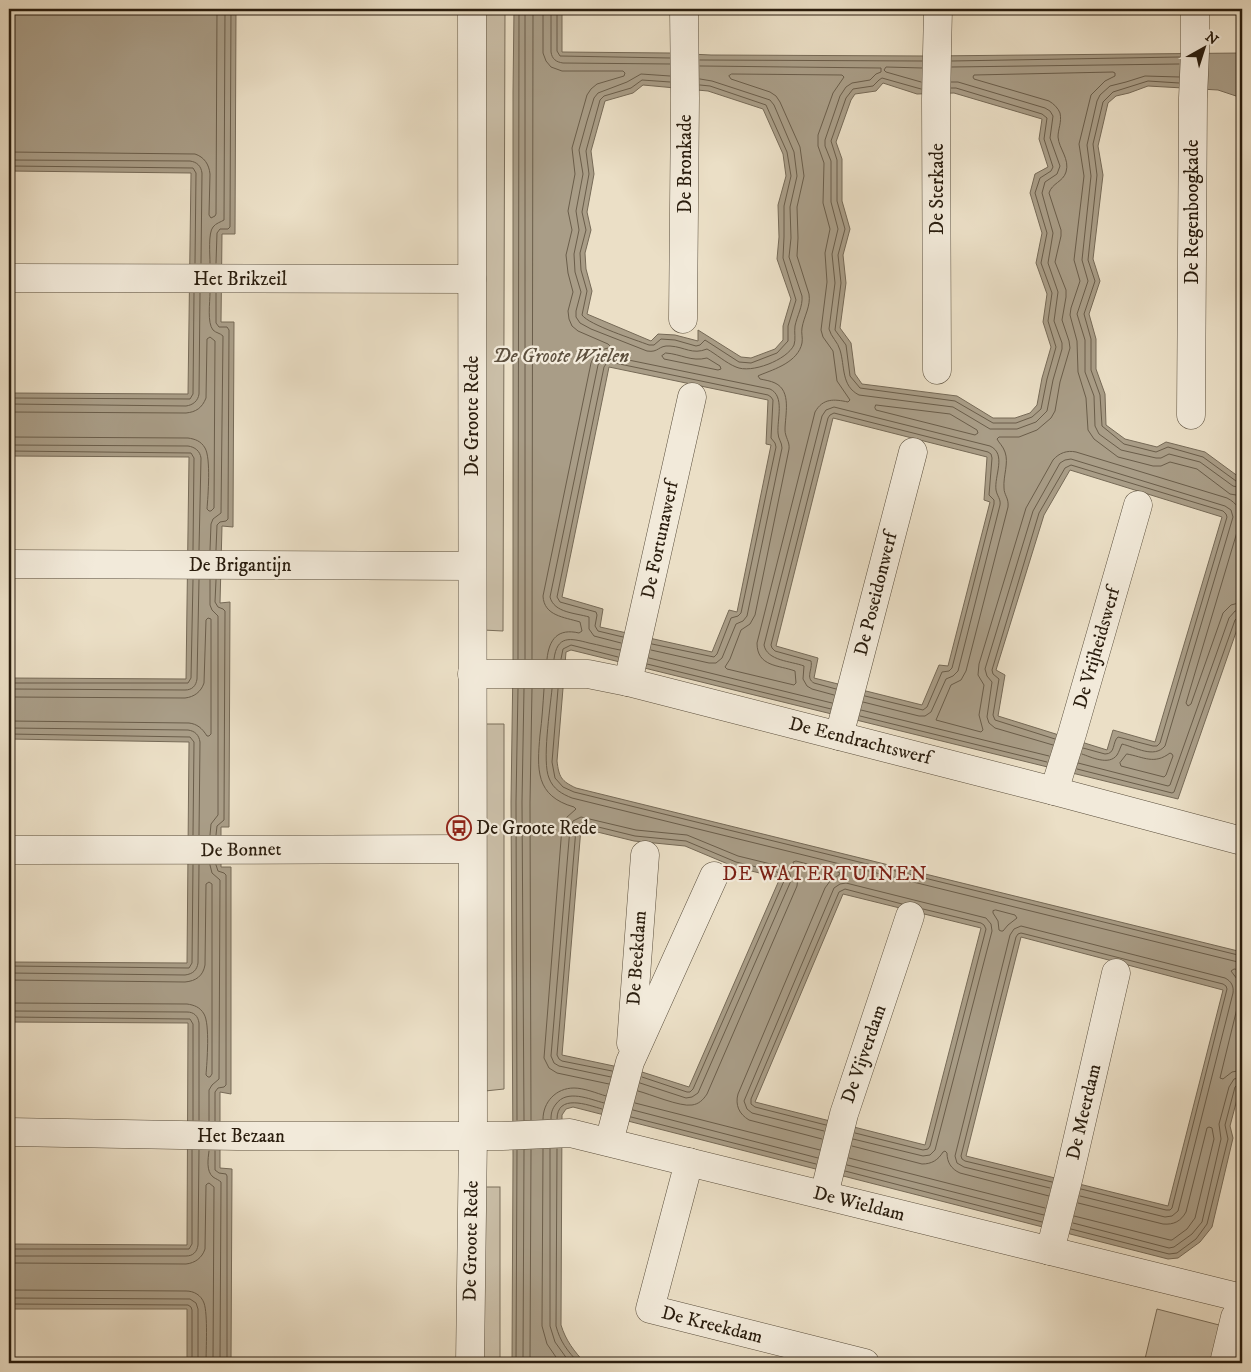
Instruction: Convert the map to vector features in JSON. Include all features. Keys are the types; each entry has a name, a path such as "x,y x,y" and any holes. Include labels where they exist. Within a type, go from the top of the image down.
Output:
{"street":[{"name":"De Groote Rede","path":"470,1363 472,1135 472,9"},
{"name":"De Bronkade","path":"683,319 684,9"},
{"name":"De Sterkade","path":"937,370 936,99 938,9"},
{"name":"De Regenboogkade","path":"1191,415 1194,9"},
{"name":"Het Brikzeil","path":"9,278 472,279"},
{"name":"De Fortunawerf","path":"629,677 692,397"},
{"name":"De Poseidonwerf","path":"840,731 913,452"},
{"name":"De Vrijheidswerf","path":"1056,784 1138,505"},
{"name":"De Brigantijn","path":"9,564 472,566"},
{"name":"De Eendrachtswerf","path":"472,674 588,674 629,677 1056,784 1242,840"},
{"name":"De Bonnet","path":"9,850 472,849"},
{"name":"De Beekdam","path":"630,1062 645,855"},
{"name":"De Beekdam","path":"611,1135 630,1062 714,876"},
{"name":"De Vijverdam","path":"826,1188 844,1114 910,916"},
{"name":"De Meerdam","path":"1052,1244 1116,973"},
{"name":"Het Bezaan","path":"9,1132 176,1136 472,1135"},
{"name":"De Wieldam","path":"472,1135 502,1136 570,1133 611,1135 690,1162 826,1188 1052,1244 1242,1298"},
{"name":"De Kreekdam","path":"690,1162 650,1309 865,1363"},
{"path":"1224,1363 1235,1317 1242,1307"}],"shaded area":[{"path":"485,9 505,9 503,631 483,630"},
{"path":"484,724 504,724 504,1089 485,1091"},
{"path":"481,1187 500,1187 500,1363 481,1363"},
{"path":"1157,1309 1223,1326 1214,1363 1144,1363"}],"water":[{"path":"9,9 236,9 235,234 222,234 221,322 234,322 233,527 222,526 220,603 230,602 229,827 221,827 221,867 231,867 231,1094 220,1092 220,1168 232,1169 231,1363 187,1363 187,1309 9,1309 9,1244 187,1245 188,1023 9,1022 9,962 187,963 189,742 9,739 9,678 186,679 189,457 9,456 9,393 188,394 191,173 9,171"},
{"name":"De Groote Wielen","path":"514,9 562,9 562,52 927,56 1242,53 1242,98 1218,90 1148,86 1116,96 1108,103 1098,146 1103,175 1093,259 1100,281 1089,314 1096,339 1096,369 1105,394 1106,425 1125,439 1157,447 1166,442 1205,452 1239,477 1242,477 1242,615 1178,799 571,650 566,652 557,761 562,778 576,788 1242,952 1242,1080 1230,1126 1233,1138 1212,1227 1200,1242 1178,1258 1168,1259 573,1107 566,1109 562,1115 561,1325 565,1336 585,1363 512,1363","holes":["883,83 917,94 954,93 1042,119 1039,139 1048,167 1035,174 1030,193 1042,233 1036,263 1047,294 1043,322 1051,347 1037,405 1030,413 1015,418 993,418 957,396 862,384 855,374 851,343 840,328 846,283 843,255 850,229 842,201 842,159 836,142 851,100 855,94 876,91","643,85 708,91 763,109 783,154 786,176 778,205 779,237 777,259 791,299 783,326 783,340 775,349 751,358 741,357 698,330 698,341 675,335 658,334 651,341 587,314 592,291 586,269 585,253 591,230 587,212 594,174 591,151 605,101 633,93","609,367 768,400 766,444 771,445 737,612 729,610 712,652 600,627 603,609 562,597","833,418 987,457 984,500 990,502 948,666 939,665 922,705 814,678 818,658 776,646","1070,470 1222,517 1155,742 1113,730 1107,750 998,716 1005,675 996,670 1044,515","581,828 634,841 685,846 735,867 780,878 689,1087 642,1072 562,1055","843,894 981,928 925,1145 755,1102","1021,937 1223,990 1168,1206 966,1156"]}],"place":[{"name":"De Groote Rede","path":"459,828"}],"district":[{"name":"DE WATERTUINEN","path":"825,874"}]}
